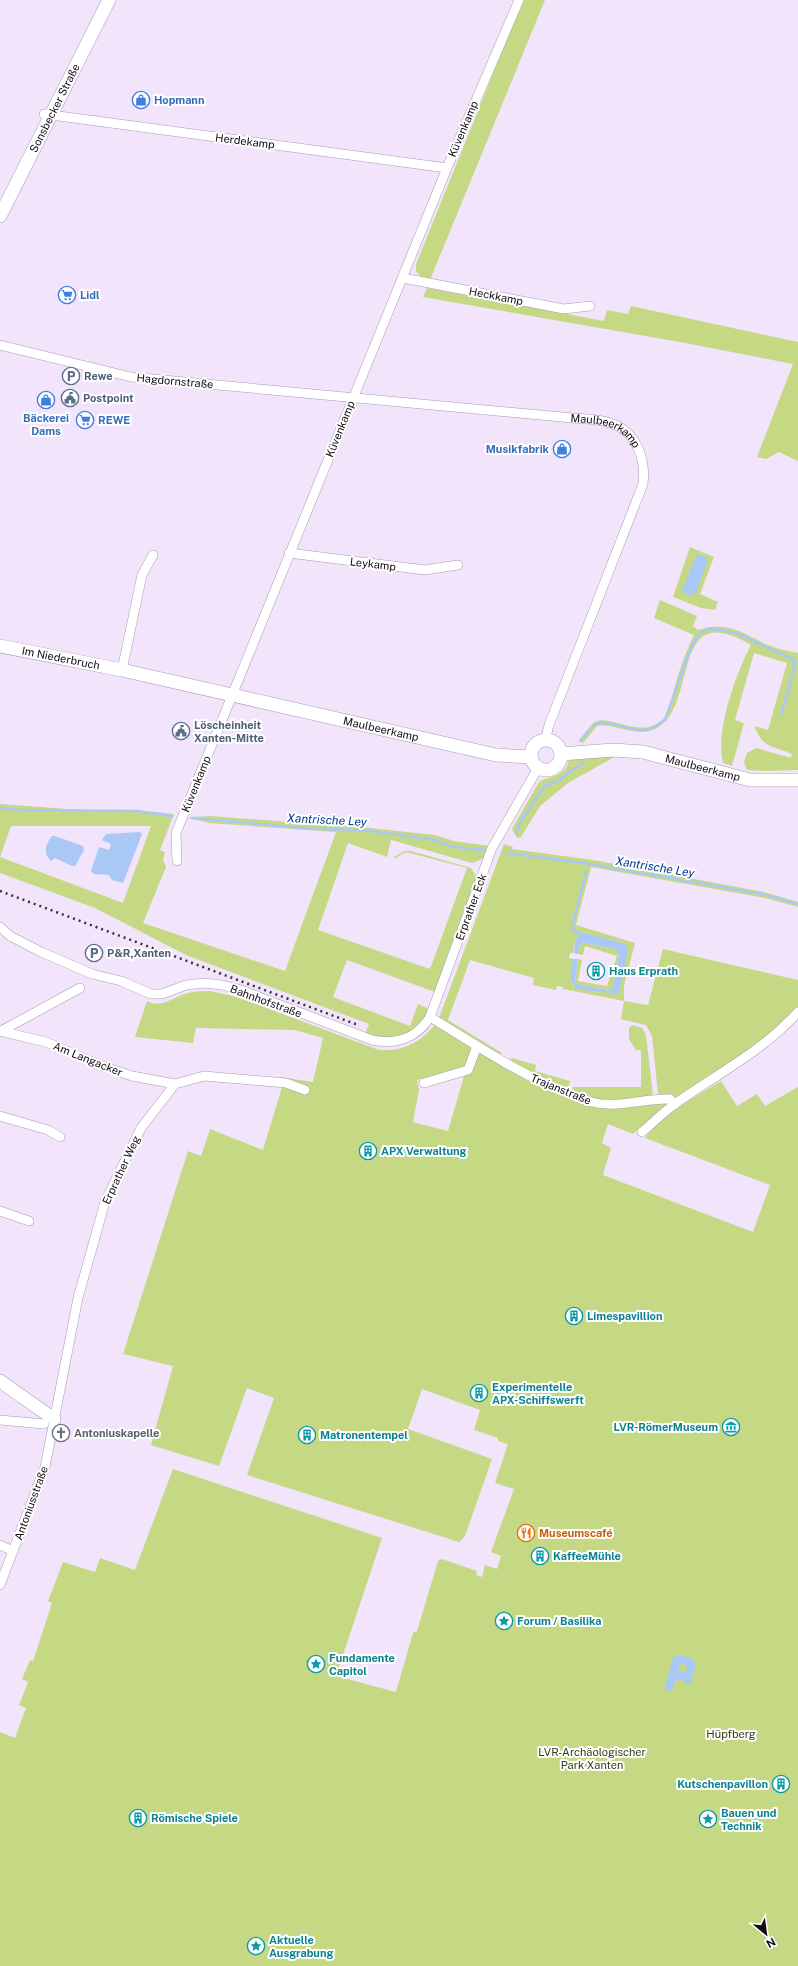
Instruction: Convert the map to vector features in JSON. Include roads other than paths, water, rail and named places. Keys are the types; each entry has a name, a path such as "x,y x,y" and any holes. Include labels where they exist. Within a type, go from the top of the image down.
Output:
{"street":[{"name":"Sonsbecker Straße","path":"0,216 101,0"},
{"name":"Sonsbecker Straße","path":"0,202 109,0"},
{"name":"Küvenkamp","path":"177,861 176,833 447,168 519,0"},
{"name":"Herdekamp","path":"47,115 89,119 447,168"},
{"name":"Heckkamp","path":"403,278 564,309 590,306"},
{"name":"Hagdornstraße","path":"0,344 131,377 353,397"},
{"name":"Maulbeerkamp","path":"353,397 611,423 626,432 635,442 642,456 645,470 643,484 549,725 545,741 535,746 535,762"},
{"name":"Leykamp","path":"289,553 425,570 458,564"},
{"path":"122,670 142,575 153,555"},
{"name":"Im Niederbruch","path":"0,646 122,670 231,696"},
{"name":"Maulbeerkamp","path":"231,696 496,755 535,762 543,770 554,768 558,764 561,754 628,749 744,779 761,781 798,780"},
{"path":"545,741 555,744 561,754"},
{"name":"Erprather Eck","path":"401,1040 418,1031 430,1017 492,848 535,762"},
{"name":"Bahnhofstraße","path":"0,928 10,936 41,952 92,974 121,981 152,994 162,994 195,984 222,985 240,990 372,1040 390,1043 401,1040"},
{"name":"Am Langacker","path":"0,1033 80,988"},
{"path":"642,1132 674,1105 747,1057 774,1036 798,1012"},
{"name":"Trajanstraße","path":"430,1017 502,1062 543,1083 592,1102 622,1105 657,1098 670,1099 674,1105"},
{"name":"Am Langacker","path":"0,1033 46,1042 102,1066 132,1076 175,1084"},
{"path":"424,1083 468,1070 477,1046"},
{"path":"175,1084 204,1076 286,1083 305,1090"},
{"name":"Erprather Weg","path":"49,1422 78,1298 105,1202 141,1128 175,1084"},
{"path":"0,1116 48,1130 60,1137"},
{"path":"0,1211 29,1221"},
{"path":"0,1381 49,1422"},
{"path":"0,1420 49,1422"},
{"name":"Antoniusstraße","path":"0,1585 45,1467 49,1422"},
{"path":"0,1544 13,1551"}],"water":[{"path":"697,554 706,557 707,563 696,593 691,595 686,594 683,593 682,590"},
{"path":"139,832 142,834 123,883 112,880 109,875 94,874 91,871 99,847 109,850 111,844 102,840 106,834"},
{"path":"52,836 83,846 84,850 75,866 55,858 51,861 48,858 46,849"},
{"path":"580,933 586,933 626,944 628,950 619,994 577,989 574,986 571,979 573,959 578,959 575,981 577,984 609,990 613,987 619,954 616,949 584,943 579,946 578,954 574,953 575,942"}],"waterway":[{"path":"593,726 605,723 633,729 646,730 665,720 690,650 699,634 709,629 739,634 796,661 781,715"},
{"path":"580,741 590,729"},
{"path":"516,833 521,821 546,784 554,783 560,780 583,763"},
{"name":"Xantrische Ley","path":"0,808 20,810 136,811 172,816"},
{"name":"Xantrische Ley","path":"192,818 302,828 371,831 434,840 454,847 484,850"},
{"name":"Xantrische Ley","path":"508,853 589,864 762,894 798,904"},
{"path":"581,936 572,927 586,872"},
{"path":"669,1687 677,1659 690,1662"},
{"path":"688,1677 692,1664"},
{"path":"672,1676 675,1677 677,1674 688,1680 688,1677"}],"railway":[{"path":"0,891 358,1025"}],"place":[{"name":"Hopmann","path":"141,100"},
{"name":"Lidl","path":"67,295"},
{"name":"Rewe","path":"71,376"},
{"name":"Postpoint","path":"70,398"},
{"name":"Bäckerei Dams","path":"46,400"},
{"name":"REWE","path":"85,420"},
{"name":"Musikfabrik","path":"562,449"},
{"name":"Löscheinheit Xanten-Mitte","path":"181,731"},
{"name":"P&R,Xanten","path":"94,953"},
{"name":"Haus Erprath","path":"596,971"},
{"name":"APX Verwaltung","path":"368,1151"},
{"name":"Limespavillion","path":"574,1316"},
{"name":"Experimentelle APX-Schiffswerft","path":"479,1393"},
{"name":"LVR-RömerMuseum","path":"731,1427"},
{"name":"Antoniuskapelle","path":"61,1433"},
{"name":"Matronentempel","path":"307,1435"},
{"name":"Museumscafé","path":"526,1533"},
{"name":"KaffeeMühle","path":"540,1556"},
{"name":"Forum / Basilika","path":"504,1621"},
{"name":"Fundamente Capitol","path":"316,1664"},
{"name":"Kutschenpavillon","path":"781,1784"},
{"name":"Römische Spiele","path":"138,1818"},
{"name":"Bauen und Technik","path":"708,1819"},
{"name":"Aktuelle Ausgrabung","path":"256,1946"}],"park label":[{"name":"Hüpfberg","path":"731,1734"},
{"name":"LVR-Archäologischer Park Xanten","path":"592,1758"}]}
